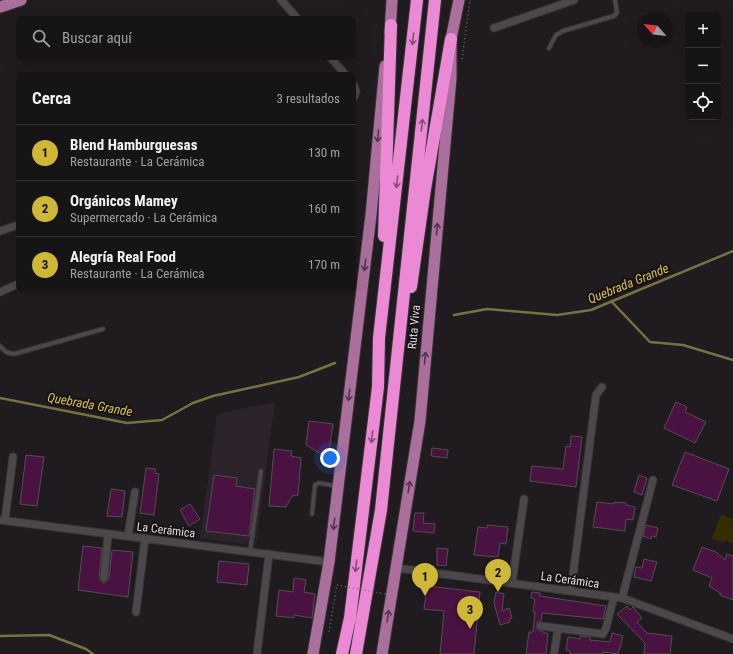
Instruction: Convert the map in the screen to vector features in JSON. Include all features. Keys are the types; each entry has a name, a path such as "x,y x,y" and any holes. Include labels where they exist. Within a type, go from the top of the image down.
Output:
{"highway":[{"path":"380,338 417,0"},
{"name":"Ruta Viva","path":"356,654 381,510 435,0"},
{"path":"342,654 350,618 378,388 391,25"},
{"path":"400,331 414,277 425,189 451,39"}],"main road":[{"path":"0,7 21,0"},
{"path":"313,654 329,562 371,215 382,88 391,25 392,0"},
{"name":"Ruta Viva","path":"382,654 396,584 397,568 420,421 451,78 451,39 459,0"}],"street":[{"path":"281,0 294,16"},
{"path":"494,28 574,0"},
{"path":"333,60 343,72"},
{"path":"0,231 16,227"},
{"path":"0,292 16,285"},
{"path":"571,591 596,395 602,387"},
{"path":"3,520 13,457"},
{"path":"622,598 653,480"},
{"path":"128,536 135,492"},
{"path":"512,583 524,499"},
{"name":"La Cerámica","path":"3,520 329,562"},
{"path":"104,578 108,534"},
{"path":"136,612 145,538"},
{"path":"256,654 269,554"},
{"name":"La Cerámica","path":"397,568 622,598 733,639"},
{"path":"541,626 603,634 614,597"},
{"path":"554,654 558,628"}],"lane":[{"path":"549,48 556,35 563,31 614,16 617,12 615,0"},
{"path":"0,346 6,352 14,354 103,329"},
{"path":"250,552 261,471"},
{"path":"312,514 317,484 338,487"}],"path":[{"path":"329,632 337,584 385,594"}],"shaded area":[{"path":"275,402 256,546 200,538 217,414"},
{"path":"721,515 733,519 729,529 733,523 733,544 725,540 724,543 712,538"}],"building":[{"path":"676,402 687,407 685,412 706,422 695,443 664,428"},
{"path":"309,421 333,424 328,458 306,445"},
{"path":"571,436 582,437 576,487 530,481 532,466 563,469 566,446 570,447"},
{"path":"432,448 448,450 447,458 431,456"},
{"path":"274,449 292,451 291,456 301,458 298,495 292,496 286,507 269,506"},
{"path":"685,452 729,469 717,501 672,485"},
{"path":"26,455 44,457 37,506 20,504"},
{"path":"146,468 156,469 155,473 159,474 154,515 140,513"},
{"path":"214,475 237,478 236,486 255,489 249,536 206,531"},
{"path":"639,475 647,478 642,495 634,492"},
{"path":"111,489 125,491 122,517 107,516"},
{"path":"597,502 614,504 614,502 626,503 626,505 635,507 633,520 626,519 625,531 593,527"},
{"path":"190,504 200,519 189,526 180,510"},
{"path":"415,513 424,513 423,523 435,524 434,533 413,531"},
{"path":"487,525 508,527 506,544 500,543 498,557 474,555 478,527 487,528"},
{"path":"646,525 658,528 656,537 652,536 651,539 643,536"},
{"path":"83,546 102,548 99,578 103,583 109,579 112,550 133,552 128,597 78,590"},
{"path":"702,547 716,552 725,560 727,554 733,556 733,600 720,595 720,593 709,586 712,578 693,570"},
{"path":"437,548 448,549 446,566 437,565"},
{"path":"644,559 657,562 651,581 634,577 636,567 642,568"},
{"path":"219,561 249,564 247,585 217,582"},
{"path":"294,578 306,580 304,592 315,594 312,618 294,615 294,618 276,616 279,590 293,592"},
{"path":"427,586 480,592 474,654 440,654 444,611 424,609"},
{"path":"496,592 504,594 502,611 509,608 512,618 509,619 510,622 500,625 494,603"},
{"path":"532,592 540,593 540,596 606,606 603,619 542,613 541,621 537,623 536,626 538,630 548,634 546,654 526,654 529,632 533,632 535,612 533,612 535,599 531,598"},
{"path":"627,606 630,610 633,607 642,618 637,622 647,633 672,636 670,654 644,654 645,643 617,614"},
{"path":"612,633 623,636 618,654 603,652 603,654 570,654 570,651 566,650 568,637 580,639 580,636 590,637 590,640 610,642"}],"waterway":[{"name":"Quebrada Grande","path":"454,315 487,309 557,315 591,310 733,251"},
{"path":"611,301 650,342 683,345 733,360"},
{"name":"Quebrada Grande","path":"0,398 127,423 162,420 193,403 213,396 299,377 335,363"},
{"path":"0,636 49,635 86,649 93,654"}],"place":[{"name":"Orgánicos Mamey","path":"498,592"},
{"name":"Blend Hamburguesas","path":"425,596"},
{"name":"Alegría Real Food","path":"470,629"}]}
